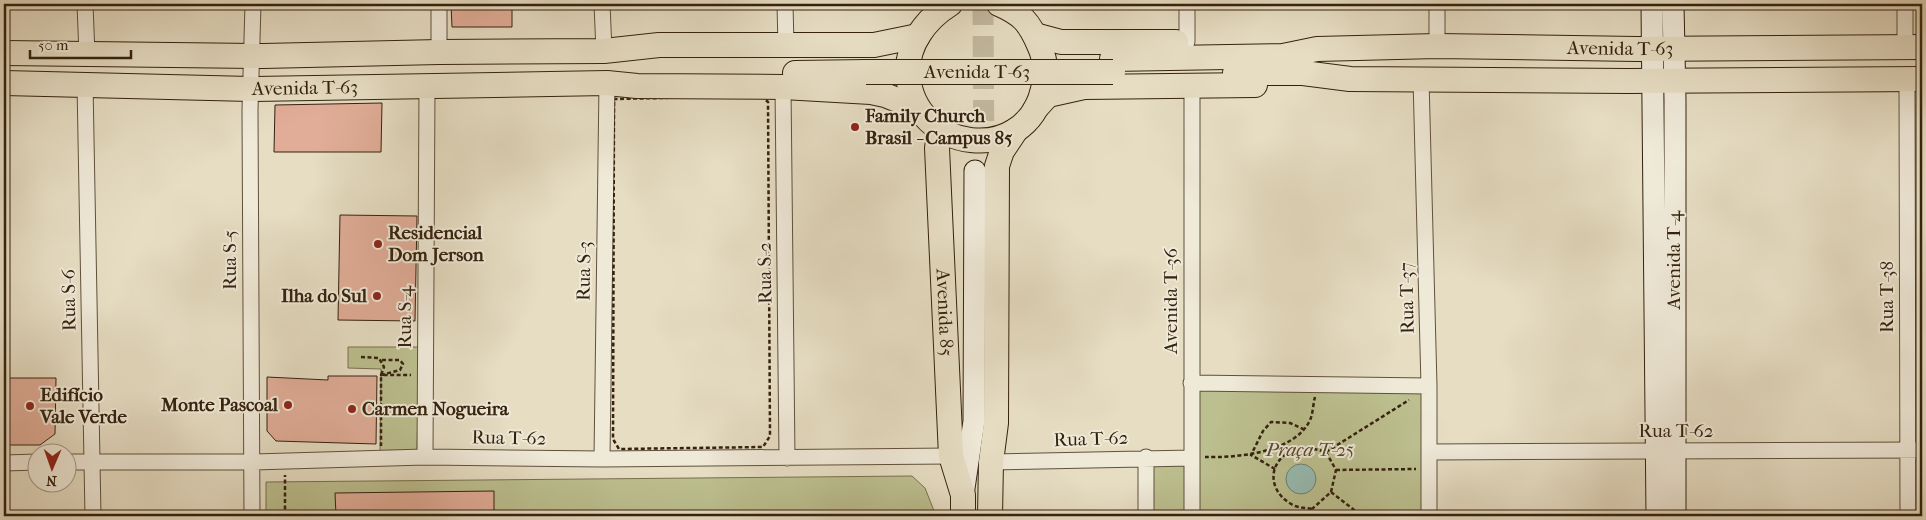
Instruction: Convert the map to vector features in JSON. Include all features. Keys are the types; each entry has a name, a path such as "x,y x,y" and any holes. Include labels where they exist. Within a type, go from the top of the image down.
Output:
{"main road":[{"name":"Avenida T-4","path":"1652,4 1663,48"},
{"name":"Avenida T-4","path":"1657,516 1665,451 1663,48 1673,4"},
{"path":"1010,6 1035,35 1044,55 1046,77 1036,108"},
{"path":"940,7 918,36 907,67 909,88 917,108 927,121 940,131 958,139 978,141 998,138 1016,130"},
{"name":"Avenida T-63","path":"1035,35 1061,42 1291,44 1317,49"},
{"name":"Avenida T-63","path":"4,53 252,56 604,51 659,45 874,45 918,36"},
{"name":"Avenida T-63","path":"1112,66 1283,56 1317,49 1437,46 1663,48 1913,47"},
{"name":"Avenida T-63","path":"604,51 659,59 867,66 1112,66 1303,73 1350,79"},
{"name":"Avenida T-63","path":"607,83 646,74 867,66"},
{"name":"Avenida T-63","path":"1016,130 1048,95 1058,91 1084,87 1303,84 1350,79 1663,81 1914,79"},
{"name":"Avenida T-63","path":"4,83 251,89 607,83 637,86 783,87 871,92 917,108"},
{"name":"Avenida 85","path":"990,516 991,462 996,423 997,166 1002,150 1016,130"},
{"name":"Avenida 85","path":"940,131 937,148 951,456 963,506"},
{"name":"Avenida 85","path":"963,506 974,421 979,171 987,420 991,462"},
{"name":"Avenida T-4","path":"1665,451 1675,516"}],"street":[{"path":"86,4 87,55"},
{"name":"Rua S-5","path":"252,516 251,89 253,4"},
{"path":"439,4 439,52"},
{"path":"602,4 604,51"},
{"path":"785,4 786,46"},
{"path":"1187,4 1187,42"},
{"path":"1437,4 1437,46"},
{"path":"1905,4 1913,47"},
{"name":"Rua T-37","path":"1421,79 1429,386 1429,516"},
{"name":"Rua T-38","path":"1908,516 1907,450 1914,79"},
{"name":"Rua S-3","path":"602,459 607,83"},
{"name":"Rua S-6","path":"85,84 93,516"},
{"name":"Avenida T-36","path":"1192,85 1191,383 1194,457 1192,516"},
{"name":"Rua S-4","path":"425,458 427,87"},
{"name":"Rua S-2","path":"783,87 787,458"},
{"path":"1191,383 1429,386"},
{"name":"Rua T-62","path":"1429,452 1922,450"},
{"name":"Rua T-62","path":"78,462 252,462 425,458 602,459 951,456"},
{"path":"1146,457 1146,516"},
{"name":"Rua T-62","path":"991,462 1194,457"},
{"path":"4,462 28,462"}],"path":[{"path":"761,96 768,102 770,436 763,447 619,449 613,439 614,99 761,96"},
{"path":"361,357 380,360 400,360 403,364 400,370 381,375"},
{"path":"380,360 384,367 381,375 381,451"},
{"path":"381,375 424,375"},
{"path":"1194,457 1231,458 1272,449 1303,429 1310,420 1316,388"},
{"path":"1326,452 1416,395"},
{"path":"1251,454 1263,431 1271,422 1290,423 1303,429"},
{"path":"1313,448 1326,452 1336,470 1331,492 1312,508 1294,506 1283,497 1275,486 1275,469 1277,462 1290,450 1313,448"},
{"path":"1251,454 1275,469"},
{"path":"1336,470 1425,469"},
{"path":"1331,492 1362,516"},
{"path":"1312,508 1312,516"}],"green space":[{"path":"348,347 419,347 417,454 380,454 381,369 348,368"},
{"name":"Praça T-25","path":"1192,385 1426,388 1427,516 1196,516"},
{"path":"1151,463 1187,463 1186,516 1151,516"},
{"path":"912,476 925,488 936,516 266,516 266,482"}],"water":[{"path":"1301,464 1307,465 1315,473 1315,485 1307,493 1301,494 1295,493 1287,485 1286,479 1287,473 1295,465"}],"building":[{"path":"451,4 512,4 512,27 452,27"},
{"path":"382,103 381,152 274,152 275,105"},
{"path":"340,215 417,216 415,321 338,320"},
{"path":"328,376 377,376 376,444 276,441 267,431 267,377 328,380"},
{"name":"Edifício Vale Verde","path":"4,378 56,378 55,434 44,442 28,442 28,445 4,445"},
{"path":"494,491 494,516 336,516 335,493"}],"tunnel":[{"path":"983,4 984,172"}],"place":[{"name":"Family Church Brasil - Campus 85","path":"855,127"},
{"name":"Residencial Dom Jerson","path":"378,244"},
{"name":"Ilha do Sul","path":"377,296"},
{"name":"Monte Pascoal","path":"288,405"},
{"name":"Edifício Vale Verde","path":"30,406"},
{"name":"Carmen Nogueira","path":"352,409"}]}
